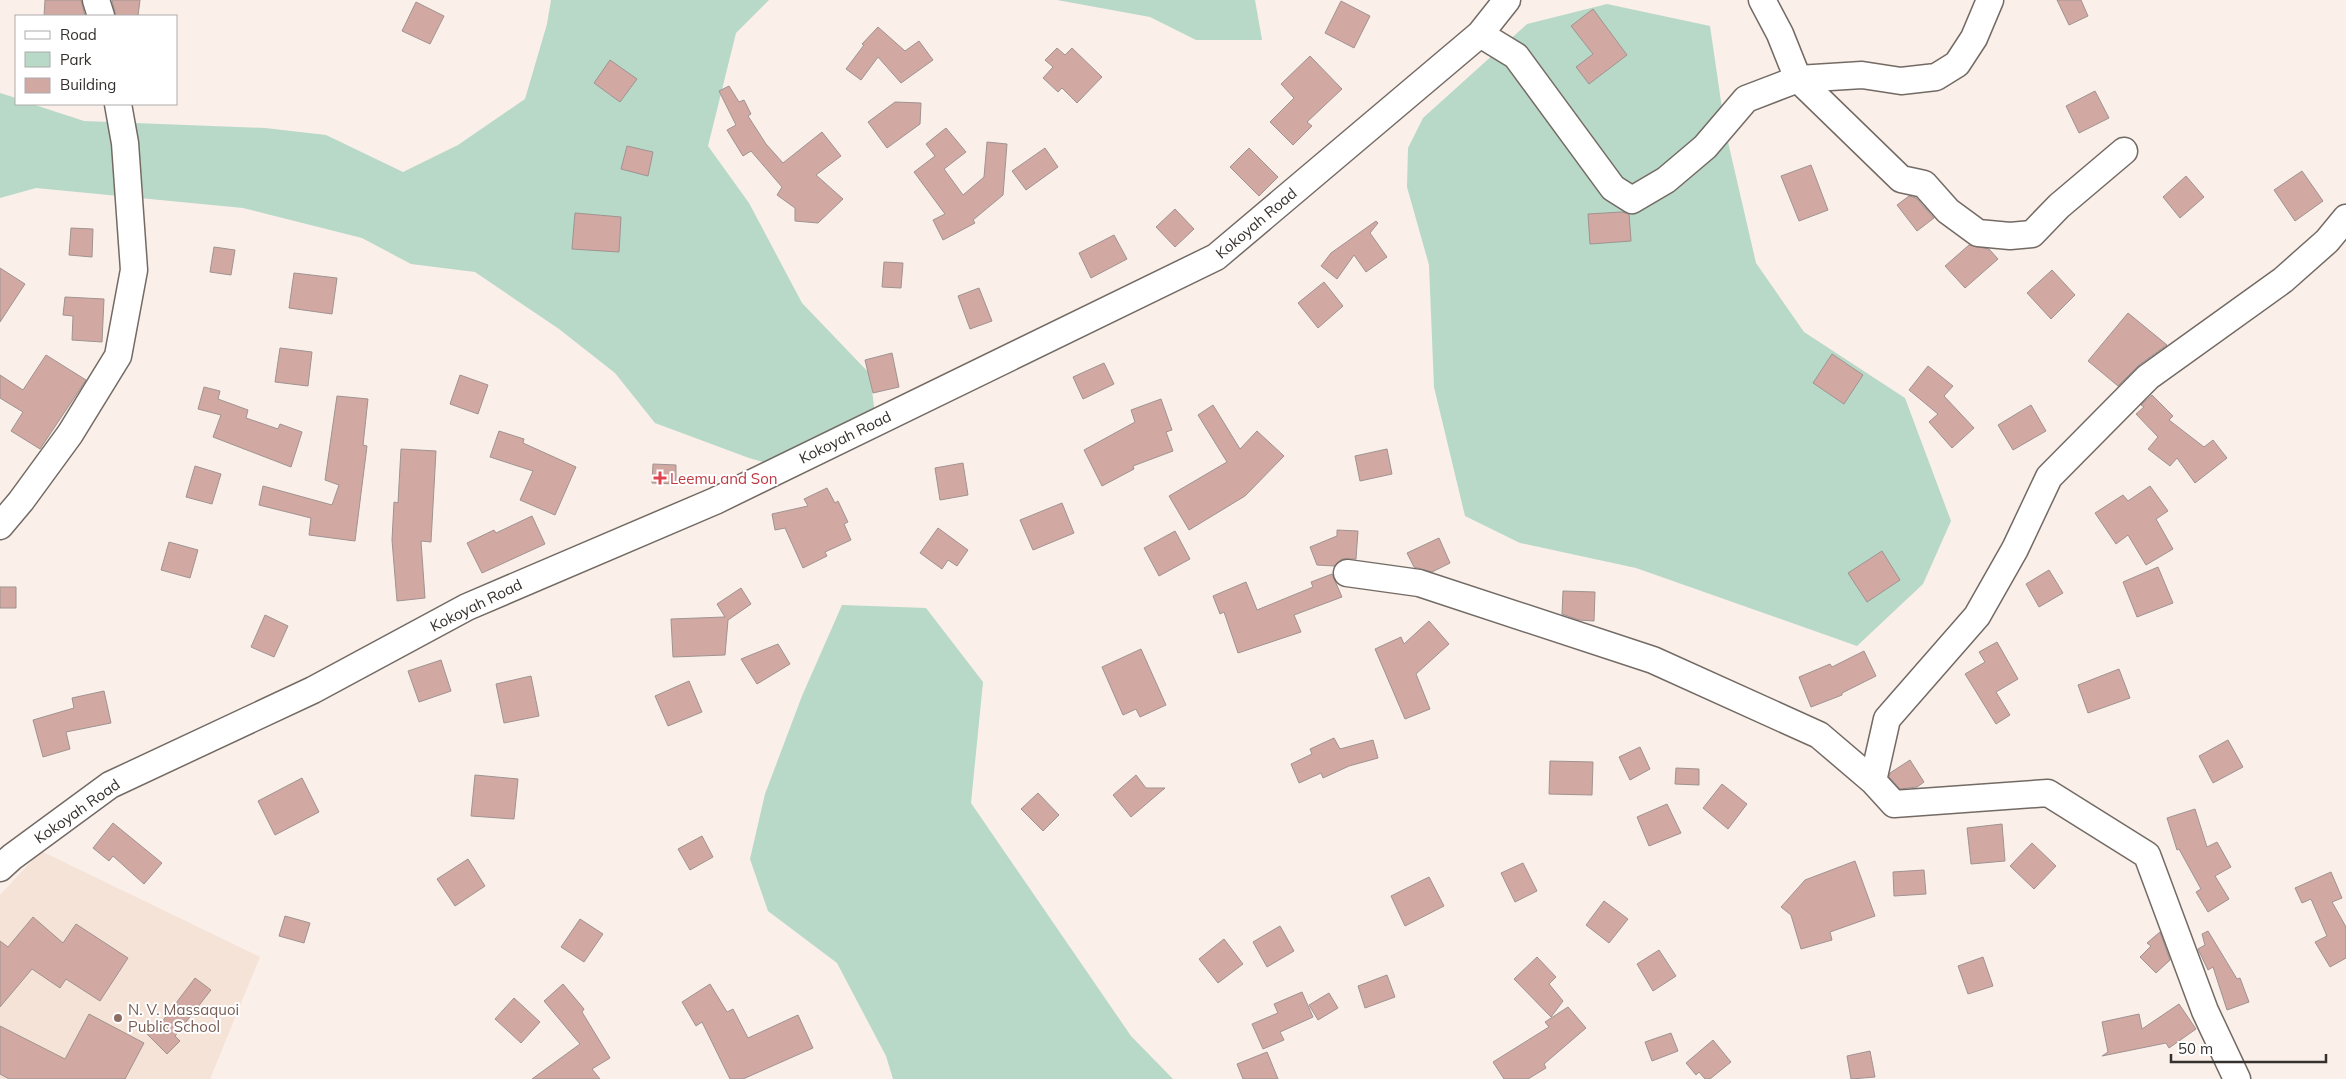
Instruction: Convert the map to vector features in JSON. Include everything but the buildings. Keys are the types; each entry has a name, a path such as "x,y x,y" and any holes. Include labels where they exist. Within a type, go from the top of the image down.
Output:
{"street":[{"path":"96,0 102,15"},
{"name":"Kokoyah Road","path":"4,857 110,785 314,690 467,607 715,501 1216,257 1480,34 1507,0"},
{"path":"1762,0 1780,34 1798,79 1901,180 1924,184 1948,210 1978,233 2010,236 2032,234 2059,206 2124,151"},
{"path":"1480,34 1516,56 1613,188 1632,200 1666,180 1705,147 1746,99 1798,79 1862,75 1901,81 1936,77 1957,64 1974,38 1990,0"},
{"path":"0,526 21,501 70,434 118,356 134,270 125,143 118,105"},
{"path":"1873,781 1887,719 1977,616 2015,549 2049,477 2148,377 2283,280 2327,241 2346,218"},
{"path":"1347,573 1419,583 1653,660 1819,735 1873,781 1894,804 2048,793 2148,855 2206,1011 2237,1079"}],"shaded area":[{"name":"N. V. Massaquoi Public School","path":"41,851 260,957 210,1079 0,1079 0,895"}],"green space":[{"path":"551,0 769,0 736,33 708,146 749,203 802,303 870,374 877,431 789,469 749,458 655,423 615,373 559,329 475,272 411,264 362,238 243,208 36,188 0,198 0,93 15,98 15,105 35,105 84,121 265,128 326,135 403,172 458,145 525,99 547,24"},
{"path":"1057,0 1255,0 1262,40 1196,40 1150,17"},
{"path":"1607,4 1710,26 1725,129 1756,263 1804,332 1905,398 1951,521 1923,584 1857,646 1636,568 1520,543 1465,516 1434,387 1429,265 1407,187 1408,148 1423,118 1527,24"},
{"path":"842,605 926,608 983,682 971,803 1131,1036 1173,1079 893,1079 886,1056 837,963 768,911 750,859 765,794 802,696"}],"place":[{"name":"Leemu and Son","path":"660,478"},
{"name":"N. V. Massaquoi Public School","path":"118,1018"}]}
